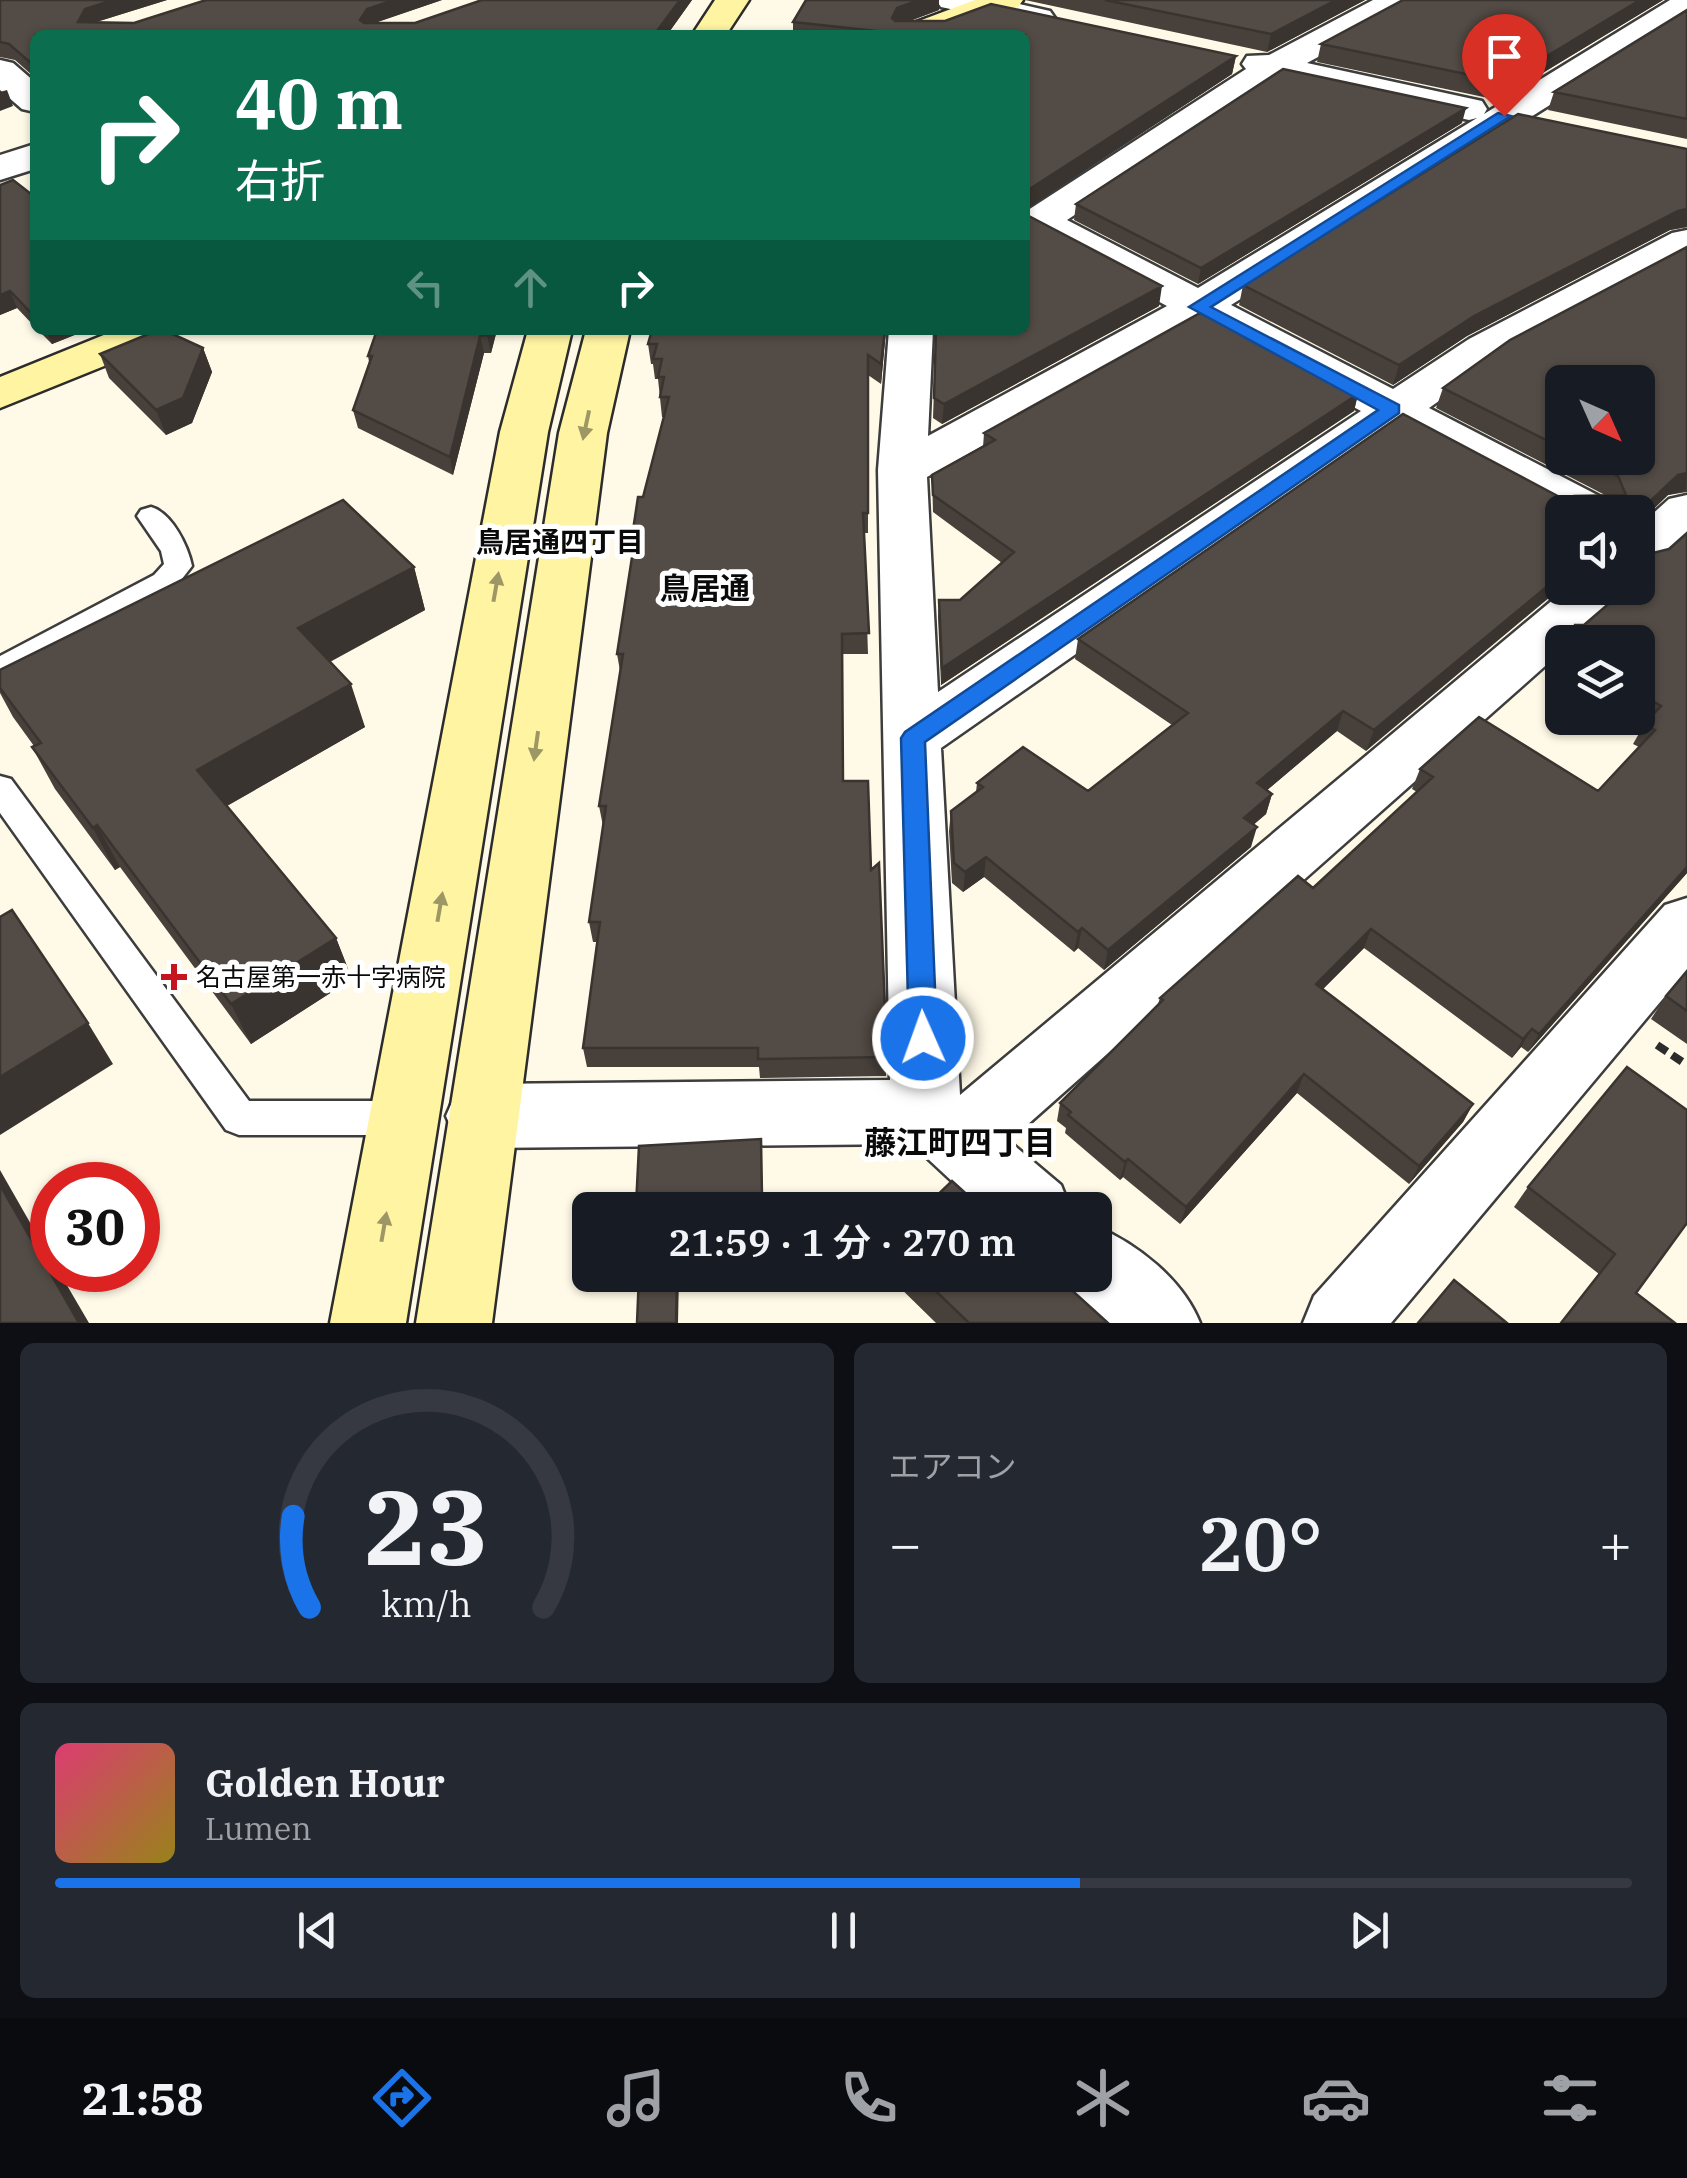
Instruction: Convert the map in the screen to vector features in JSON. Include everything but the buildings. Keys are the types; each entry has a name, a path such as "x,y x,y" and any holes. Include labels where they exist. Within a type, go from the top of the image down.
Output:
{"street":[{"path":"712,30 732,0"},
{"path":"1031,220 1286,60 1398,0"},
{"path":"902,470 1543,114 1687,4"},
{"path":"927,30 986,10 1060,10"},
{"path":"1229,48 1543,114"},
{"path":"30,58 0,70 30,97"},
{"path":"0,168 30,158"},
{"path":"1031,220 1556,495"},
{"path":"913,738 1485,348 1686,244"},
{"path":"0,394 143,335"},
{"path":"368,1323 524,432 549,335"},
{"path":"454,1323 583,433 607,335"},
{"path":"912,335 902,470 913,738 942,1126 1015,1192"},
{"path":"481,1116 942,1126 1579,605"},
{"path":"1342,1323 1687,924"},
{"path":"1112,1278 1162,1323"}],"lane":[{"path":"0,669 164,582 178,566 176,550 151,516"},
{"path":"0,788 239,1118 404,1118"}],"path":[{"path":"1610,1015 1687,1065"}],"place":[{"name":"名古屋第一赤十字病院","path":"174,977"}],"district":[{"name":"鳥居通四丁目","path":"560,542"},
{"name":"鳥居通","path":"705,589"},
{"name":"藤江町四丁目","path":"960,1143"}],"route":[{"path":"923,1038 913,738 1392,409 1198,307 1504,116"}]}
